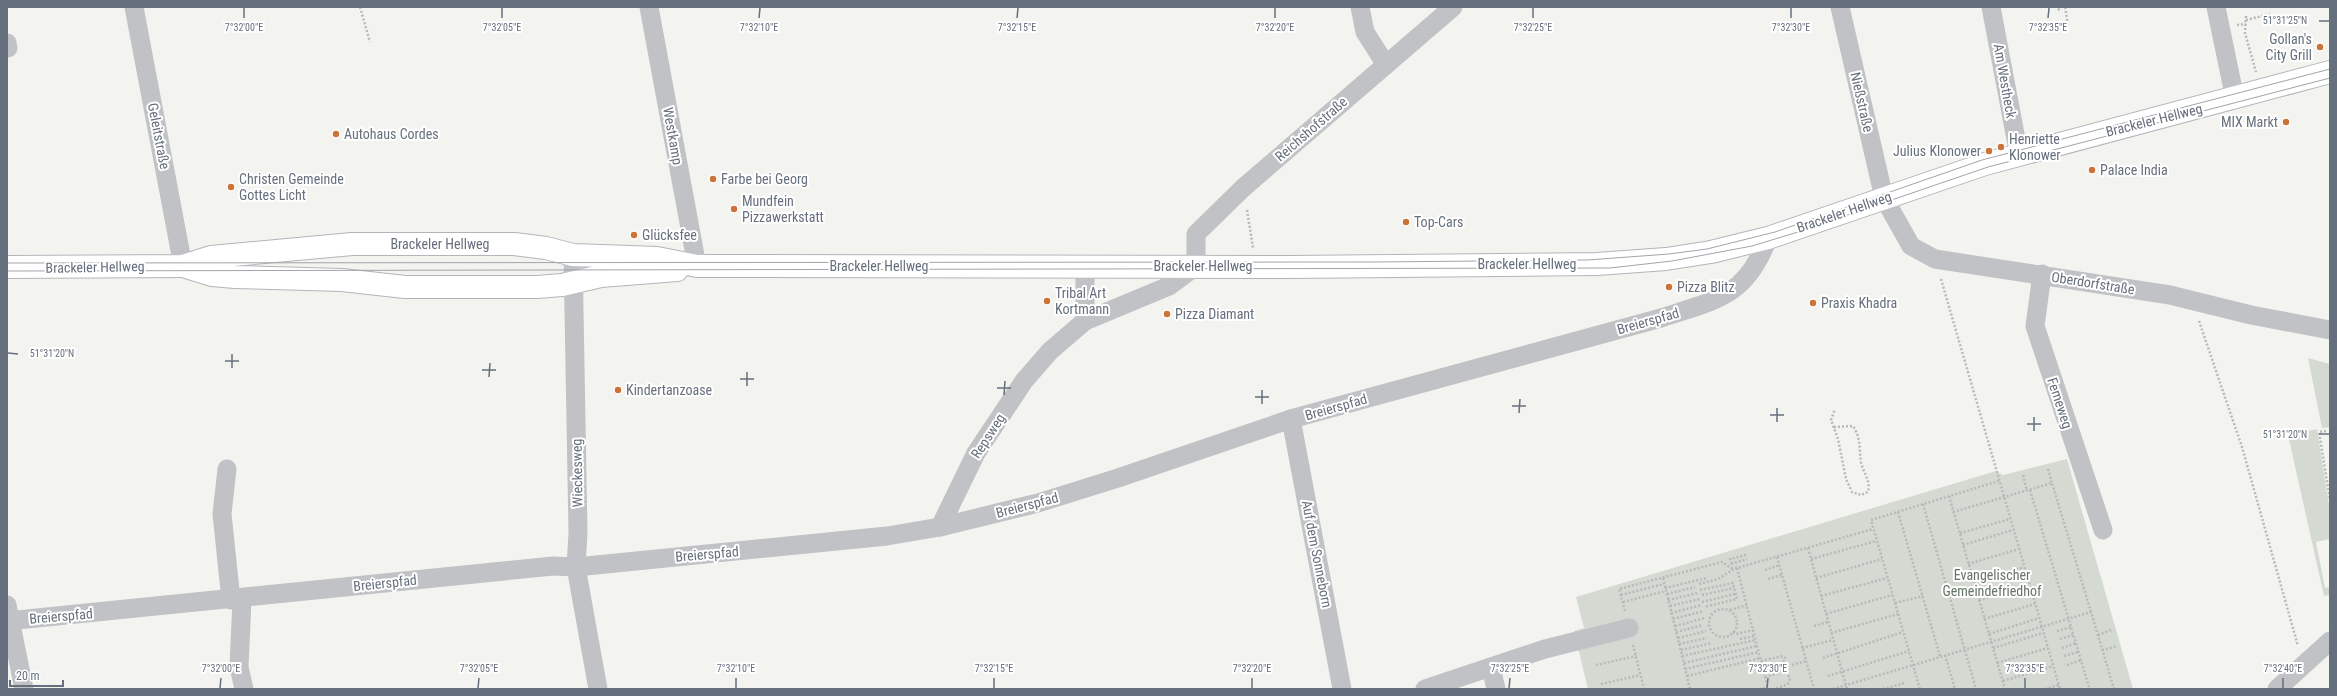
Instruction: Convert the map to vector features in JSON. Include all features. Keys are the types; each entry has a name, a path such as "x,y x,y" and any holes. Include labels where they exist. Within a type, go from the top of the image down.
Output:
{"main road":[{"name":"Brackeler Hellweg","path":"184,266 212,275 342,280 394,287 537,287 574,282 601,276 660,273 696,266 1196,266 1631,262 1711,252 1768,238 1985,164 2235,99 2330,72"},
{"name":"Brackeler Hellweg","path":"7,267 184,266 211,257 352,244 514,244 573,255 656,258 696,266"}],"street":[{"name":"Geleitstraße","path":"134,7 184,266"},
{"name":"Westkamp","path":"649,7 696,266"},
{"path":"1360,7 1366,32 1386,65"},
{"name":"Reichshofstraße","path":"1196,266 1196,234 1238,193 1454,7"},
{"name":"Nießstraße","path":"1840,7 1884,198"},
{"name":"Am Westheck","path":"1991,7 2019,155"},
{"path":"2216,7 2235,99"},
{"name":"Oberdorfstraße","path":"1884,198 1911,246 1935,259 2042,274 2170,295 2330,330"},
{"name":"Breierspfad","path":"8,616 236,600 545,567 576,567 887,536 940,527 1038,503 1104,483 1291,419 1661,318 1708,303 1730,292 1752,272 1761,256 1768,238"},
{"name":"Wieckesweg","path":"573,255 578,518 576,567 598,689"},
{"path":"1085,266 1085,321"},
{"name":"Repsweg","path":"940,527 976,453 1024,381 1050,351 1085,321 1169,286 1196,266"},
{"name":"Femeweg","path":"2042,274 2035,326 2103,530"},
{"name":"Auf dem Sonneborn","path":"1291,419 1342,689"},
{"path":"227,469 222,514 236,600 239,667 244,689"},
{"path":"8,616 24,689"},
{"path":"1425,689 1573,642 1629,628"},
{"path":"2277,689 2330,641"},
{"path":"1491,667 1496,689"}],"path":[{"path":"360,7 370,42"},
{"path":"2058,10 2063,7 2068,25"},
{"path":"2246,20 2270,14"},
{"path":"2246,16 2246,33 2256,72"},
{"path":"1238,193 1245,200 1253,248"},
{"path":"1935,259 2060,689"},
{"path":"2197,315 2242,447 2299,650"},
{"path":"1834,427 1853,426 1858,433 1862,462 1870,485 1868,492 1861,495 1852,492 1846,479 1831,420 1835,409"},
{"path":"2326,431 2319,432 2330,500"},
{"path":"2048,469 2114,689"},
{"path":"2023,475 2089,687"},
{"path":"1920,689 1871,520 1999,481"},
{"path":"1953,512 2052,483"},
{"path":"1949,496 2005,689"},
{"path":"1923,504 1976,689"},
{"path":"1898,512 1940,656"},
{"path":"1960,534 2010,519"},
{"path":"1699,584 1718,580 1736,568 1873,529"},
{"path":"1963,545 2013,530"},
{"path":"1811,559 1876,541"},
{"path":"1808,548 1847,689"},
{"path":"1968,564 2019,549"},
{"path":"1732,564 1730,559 1746,554 1749,565"},
{"path":"1777,557 1814,689"},
{"path":"1727,566 1747,559"},
{"path":"1816,578 1882,559"},
{"path":"1620,589 1722,562 1727,566 1736,568"},
{"path":"1765,570 1780,565"},
{"path":"1974,582 2024,567"},
{"path":"1736,568 1768,688 1759,689"},
{"path":"1768,579 1782,575"},
{"path":"1663,578 1690,689"},
{"path":"1623,602 1666,591 1707,578"},
{"path":"1821,596 1887,578"},
{"path":"1668,600 1732,583 1737,599 1670,606"},
{"path":"1621,595 1664,584"},
{"path":"1979,600 2029,586"},
{"path":"1666,591 1695,587"},
{"path":"1702,595 1734,588"},
{"path":"1671,613 1735,594"},
{"path":"1826,614 1892,595"},
{"path":"1895,603 1922,596"},
{"path":"1984,618 2035,604"},
{"path":"1747,606 1730,610 1717,610 1710,616 1709,625 1713,633 1722,637 1733,632 1736,634 1753,630"},
{"path":"1730,610 1737,622 1733,632"},
{"path":"1673,619 1704,611"},
{"path":"1833,689 2090,612"},
{"path":"1831,633 1898,614"},
{"path":"1675,626 1705,618"},
{"path":"1989,634 2039,618"},
{"path":"1814,626 1828,622"},
{"path":"1676,632 1703,625"},
{"path":"2057,632 2071,627"},
{"path":"1678,638 1706,630"},
{"path":"2098,635 2111,630"},
{"path":"1823,658 1837,652 1903,632"},
{"path":"1993,648 2043,633"},
{"path":"2060,639 2073,635"},
{"path":"1740,640 1755,636"},
{"path":"1679,644 1707,638"},
{"path":"1682,656 1756,640"},
{"path":"1802,648 1833,640"},
{"path":"1681,650 1712,643"},
{"path":"2062,648 2076,643"},
{"path":"1684,663 1757,646"},
{"path":"2102,650 2117,646"},
{"path":"1997,663 2048,648"},
{"path":"1828,676 1909,651"},
{"path":"1685,669 1759,652"},
{"path":"2064,656 2078,652"},
{"path":"1945,655 1955,689"},
{"path":"1596,665 1636,656"},
{"path":"1687,676 1783,656 1786,661 1783,663 1786,671 1790,674 1788,684 1775,689"},
{"path":"2067,665 2081,660"},
{"path":"1792,665 1806,661"},
{"path":"1763,668 1783,663"},
{"path":"2002,681 2053,666"},
{"path":"1765,677 1786,671"},
{"path":"1602,684 1640,675"},
{"path":"1883,689 1905,683"},
{"path":"2045,689 2059,685"}],"green space":[{"path":"2308,358 2330,364 2330,427 2322,428"},
{"path":"2317,429 2330,511 2330,539 2316,542 2325,588 2330,587 2330,595 2324,596 2288,435"},
{"name":"Evangelischer Gemeindefriedhof","path":"2067,459 2133,689 1588,689 1574,631 1584,628 1576,597 1996,471 2003,475"}],"tram line":[{"path":"7,263 1374,262 1587,260 1669,254 1707,249 1775,232 1982,160 2330,69"},
{"path":"7,271 1610,268 1672,261 1752,246 1798,232 1988,167 2330,78"}],"place":[{"name":"Gollan's City Grill","path":"2320,47"},
{"name":"MIX Markt","path":"2286,122"},
{"name":"Autohaus Cordes","path":"336,134"},
{"name":"Henriette Klonower","path":"2001,147"},
{"name":"Julius Klonower","path":"1989,151"},
{"name":"Palace India","path":"2092,170"},
{"name":"Farbe bei Georg","path":"713,179"},
{"name":"Christen Gemeinde Gottes Licht","path":"231,187"},
{"name":"Mundfein Pizzawerkstatt","path":"734,209"},
{"name":"Top-Cars","path":"1406,222"},
{"name":"Glücksfee","path":"634,235"},
{"name":"Pizza Blitz","path":"1669,287"},
{"name":"Tribal Art Kortmann","path":"1047,301"},
{"name":"Praxis Khadra","path":"1813,303"},
{"name":"Pizza Diamant","path":"1167,314"},
{"name":"Kindertanzoase","path":"618,390"}]}
